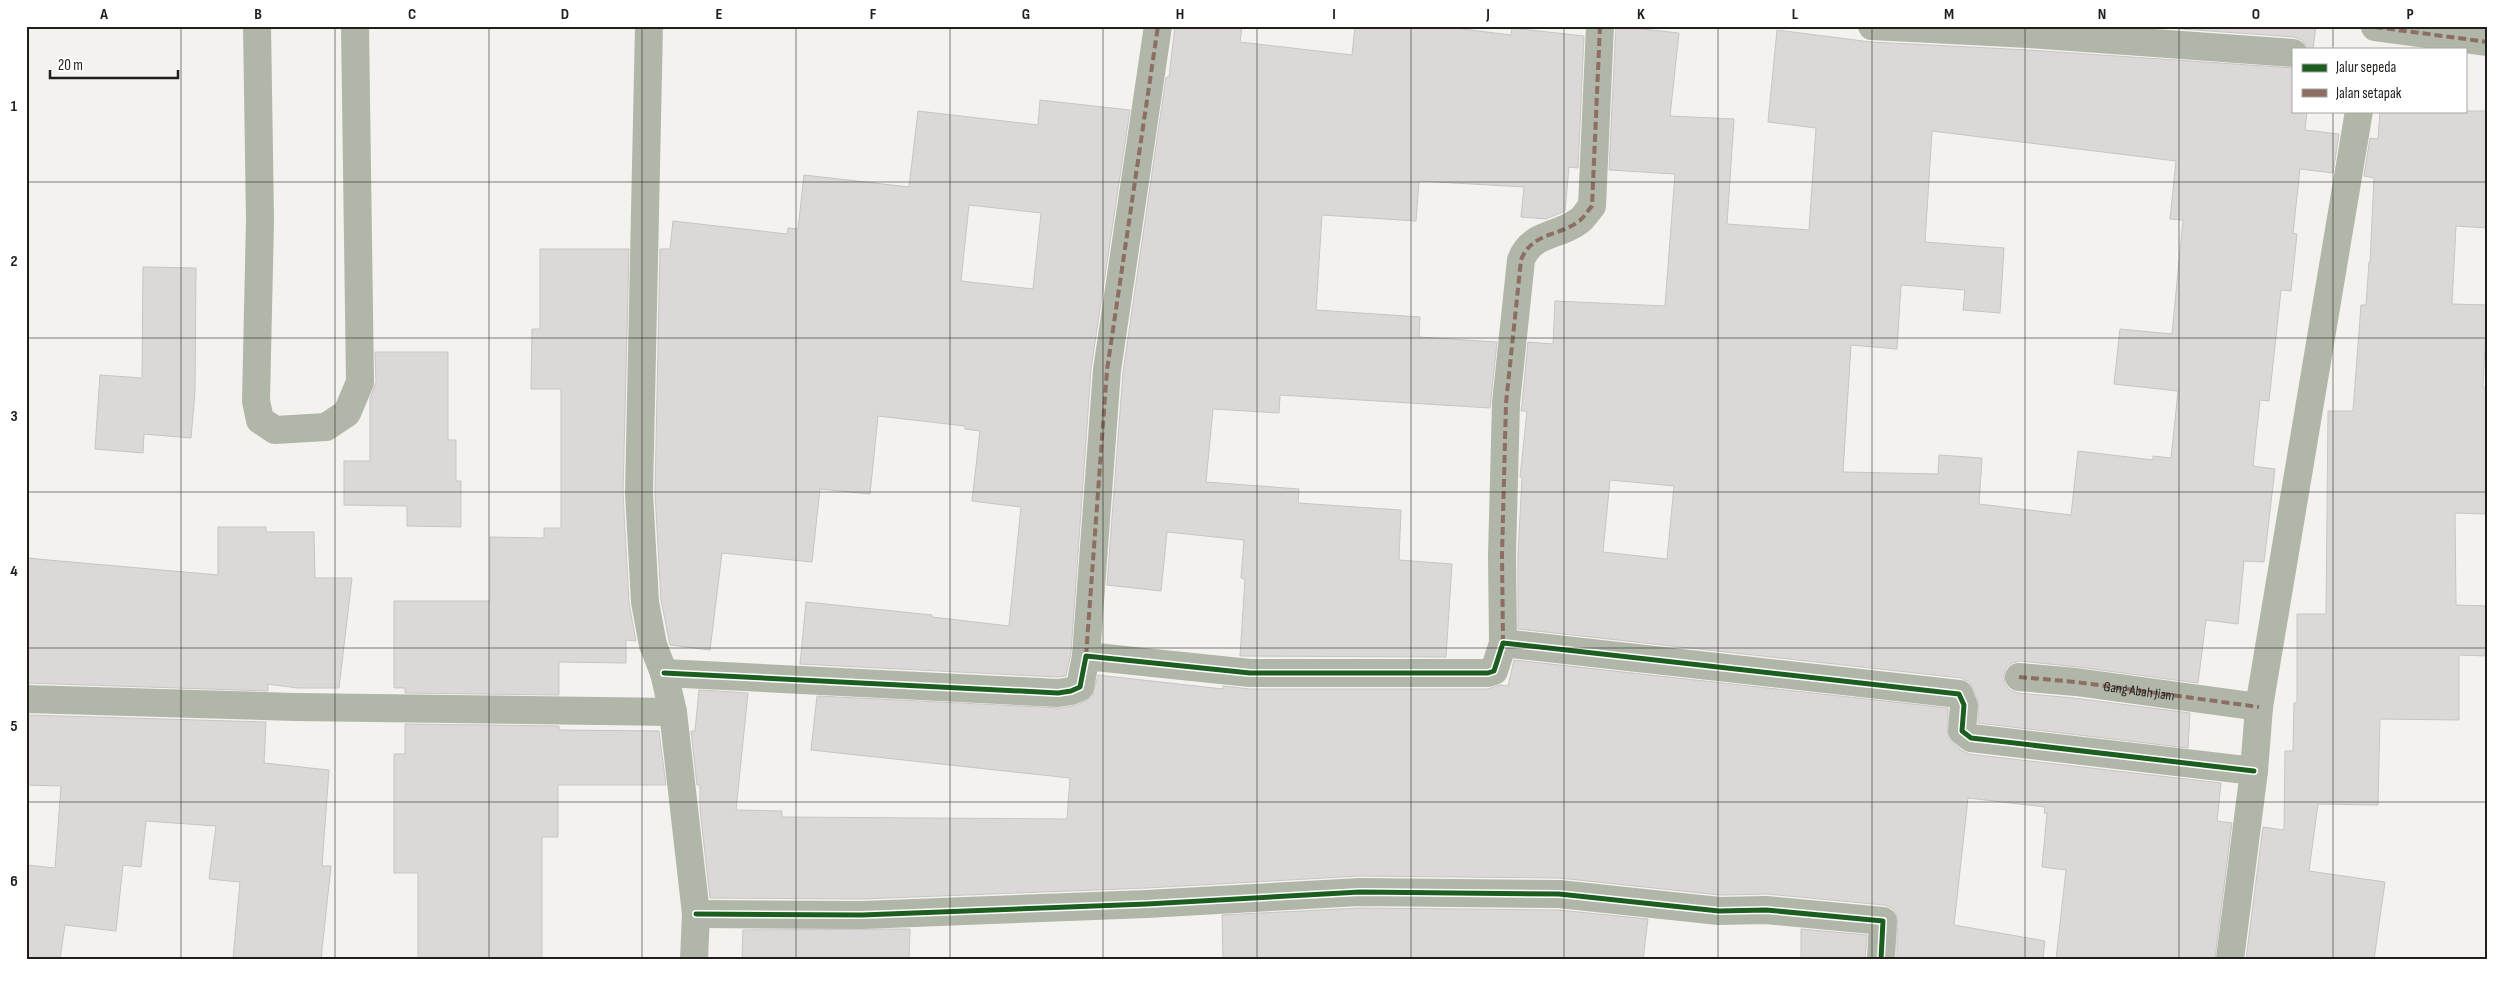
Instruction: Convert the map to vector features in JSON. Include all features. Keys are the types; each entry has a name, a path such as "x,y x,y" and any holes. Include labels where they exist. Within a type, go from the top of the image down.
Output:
{"street":[{"path":"257,26 260,220 256,401 260,420 276,430 326,427 347,413 360,382 355,26"},
{"path":"649,26 639,494 644,602 653,645 664,673 673,712 696,914 694,959"},
{"path":"664,673 1058,693 1080,687 1086,656 1107,370 1158,26"},
{"path":"1086,656 1250,673 1488,673 1494,671 1503,643 1502,555 1506,404 1521,260 1525,249 1533,242 1580,221 1592,206 1600,26"},
{"path":"1872,26 2029,34 2292,53"},
{"path":"2373,34 2488,42"},
{"path":"2230,959 2254,771 2259,707 2359,112"},
{"path":"1503,643 1959,694 1964,705 1962,731 1972,738 2254,771"},
{"name":"Gang Abah Jiam","path":"2019,677 2076,682 2130,691 2259,707"},
{"path":"26,699 295,707 673,712"},
{"path":"696,914 862,915 1147,904 1360,892 1559,894 1719,911 1766,910 1883,921 1881,959"}],"building":[{"path":"1175,26 1242,26 1240,42 1352,55 1355,26 1438,26 1511,35 1512,28 1584,36 1578,168 1569,167 1565,211 1546,219 1521,217 1524,187 1419,181 1416,221 1322,215 1316,310 1420,317 1419,337 1497,342 1490,408 1280,395 1279,413 1213,409 1206,482 1299,489 1298,503 1401,510 1399,560 1452,564 1446,657 1240,656 1245,579 1241,578 1244,540 1167,532 1161,591 1107,585 1123,372 1166,77 1169,77"},
{"path":"1616,26 1679,33 1670,116 1734,119 1727,224 1809,230 1816,128 1768,122 1777,30 1871,42 2028,50 2292,68 2292,112 2307,112 2305,130 2339,134 2333,173 2300,169 2293,233 2297,234 2291,291 2281,290 2269,401 2260,400 2253,466 2275,469 2264,562 2244,561 2238,624 2206,620 2198,683 2020,661 2012,663 2006,668 2004,675 2005,684 2010,690 2018,693 2074,698 2190,713 2188,748 1978,723 1978,699 1969,682 1961,678 1518,629 1518,555 1522,477 1520,477 1527,411 1521,411 1528,342 1553,344 1555,301 1665,306 1675,174 1609,170","holes":["1932,131 2176,161 2170,219 2183,220 2172,334 2120,329 2114,384 2178,391 2171,458 2153,456 2153,460 2078,451 2071,515 1979,504 1982,458 1939,455 1938,474 1843,472 1851,345 1897,349 1901,285 1965,290 1963,310 2000,313 2004,248 1925,242","1610,480 1674,486 1667,559 1603,552"]},
{"path":"2139,26 2316,26 2313,48 2307,48 2302,40 2294,37"},
{"path":"1040,100 1130,110 1091,369 1071,653 1066,676 800,664 806,602 932,615 932,617 1009,626 1021,507 972,501 980,431 965,429 965,426 878,416 870,494 820,489 812,562 722,553 710,650 670,645 661,600 655,493 660,249 670,249 673,221 787,234 788,228 798,229 804,175 909,187 918,111 1038,125","holes":["969,205 1041,213 1033,289 961,281"]},
{"path":"2488,111 2488,228 2456,226 2452,304 2487,305 2483,387 2488,387 2488,514 2455,513 2456,605 2488,606 2488,656 2459,655 2459,720 2380,719 2378,805 2318,804 2309,871 2385,882 2374,959 2246,959 2263,827 2284,830 2285,751 2293,751 2294,703 2297,703 2297,614 2326,614 2328,411 2353,411 2361,305 2366,305 2370,263 2374,178 2364,176 2370,138 2378,139 2380,112"},
{"path":"540,249 629,249 623,493 629,603 636,641 626,640 626,663 559,662 559,695 405,693 405,688 394,688 394,601 490,601 490,537 544,538 544,528 561,528 561,389 531,389 532,329 540,329"},
{"path":"143,267 196,268 195,391 191,438 144,434 143,453 95,449 100,375 142,378"},
{"path":"375,352 448,352 448,440 456,440 456,481 461,481 461,527 407,526 407,506 344,505 344,461 370,461 370,398 376,382"},
{"path":"218,527 266,527 266,532 314,532 315,578 352,578 339,688 297,688 268,684 268,691 26,683 26,558 218,575"},
{"path":"1514,660 1948,708 1948,738 1961,750 1969,754 2221,783 2217,821 2232,823 2215,959 2056,959 2066,870 2042,867 2047,813 2044,813 2045,807 1968,798 1954,925 2045,941 2043,959 1897,959 1897,915 1892,908 1884,905 1767,894 1720,895 1559,878 1360,876 1146,888 862,899 710,898 700,809 700,785 697,785 691,731 695,731 699,690 748,693 736,810 782,811 782,817 1067,819 1070,778 811,750 817,696 1060,708 1077,705 1092,697 1098,675 1223,689 1223,686 1250,689 1488,689 1500,685 1508,686"},
{"path":"26,715 266,722 264,763 329,770 322,866 331,866 321,959 233,959 240,882 209,879 216,826 146,821 141,867 123,865 116,931 65,925 60,959 26,959 26,865 55,868 61,786 26,785"},
{"path":"405,724 559,726 559,730 659,731 666,785 558,785 558,837 542,837 542,959 418,959 418,873 394,873 394,754 405,754"},
{"path":"1360,908 1558,910 1648,919 1643,959 1223,959 1222,915"},
{"path":"910,929 909,959 742,959 743,930"},
{"path":"1801,929 1867,935 1865,959 1801,959"}],"marked path":[{"path":"1086,656 1107,370 1158,26"},
{"path":"1503,643 1502,555 1506,403 1521,260 1532,244 1579,221 1592,206 1600,26"},
{"path":"2375,27 2488,42"},
{"path":"2019,677 2076,682 2259,707"}],"cycle path":[{"path":"664,673 1058,693 1080,687 1086,656 1250,673 1488,673 1494,671 1503,643 1959,694 1964,705 1962,731 1971,738 2254,771"},
{"path":"696,914 862,915 1147,904 1360,892 1559,894 1719,911 1766,910 1883,921 1881,959"}]}
